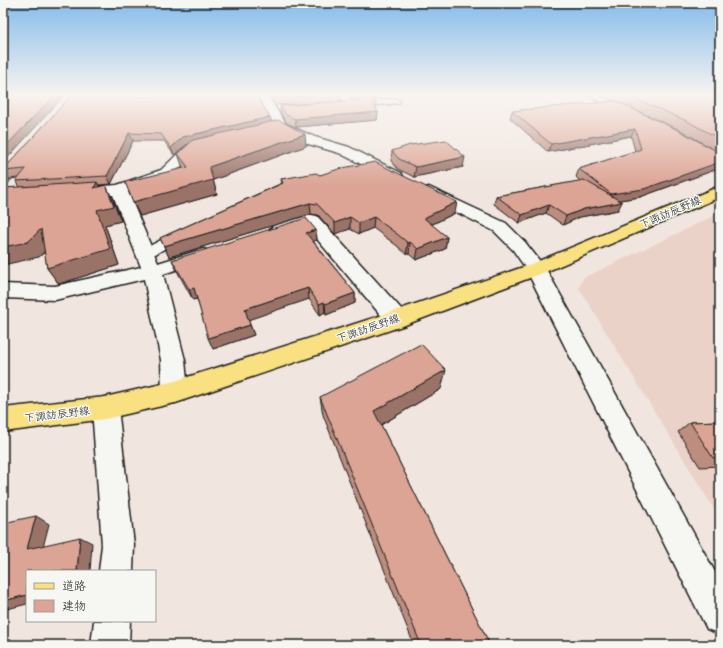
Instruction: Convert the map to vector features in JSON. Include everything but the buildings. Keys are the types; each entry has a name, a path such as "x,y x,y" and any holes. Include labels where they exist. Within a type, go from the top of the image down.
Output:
{"main road":[{"name":"下諏訪辰野線","path":"3,420 105,408 175,392 397,319 536,269 720,191"}],"street":[{"path":"267,131 282,127 310,140 344,150 500,227 519,246 536,269 720,616"},
{"path":"65,193 119,190 166,173 191,149 222,142"},
{"path":"119,190 148,262 173,360 175,392"},
{"path":"266,234 311,220 397,319"},
{"path":"3,291 55,293 148,262 220,249"},
{"path":"105,408 118,544 116,570"},
{"path":"110,645 112,622"}],"lane":[{"path":"148,262 193,226"}],"shaded area":[{"path":"720,213 720,519 579,288 583,278"}],"waterway":[{"path":"3,187 17,171"}]}
